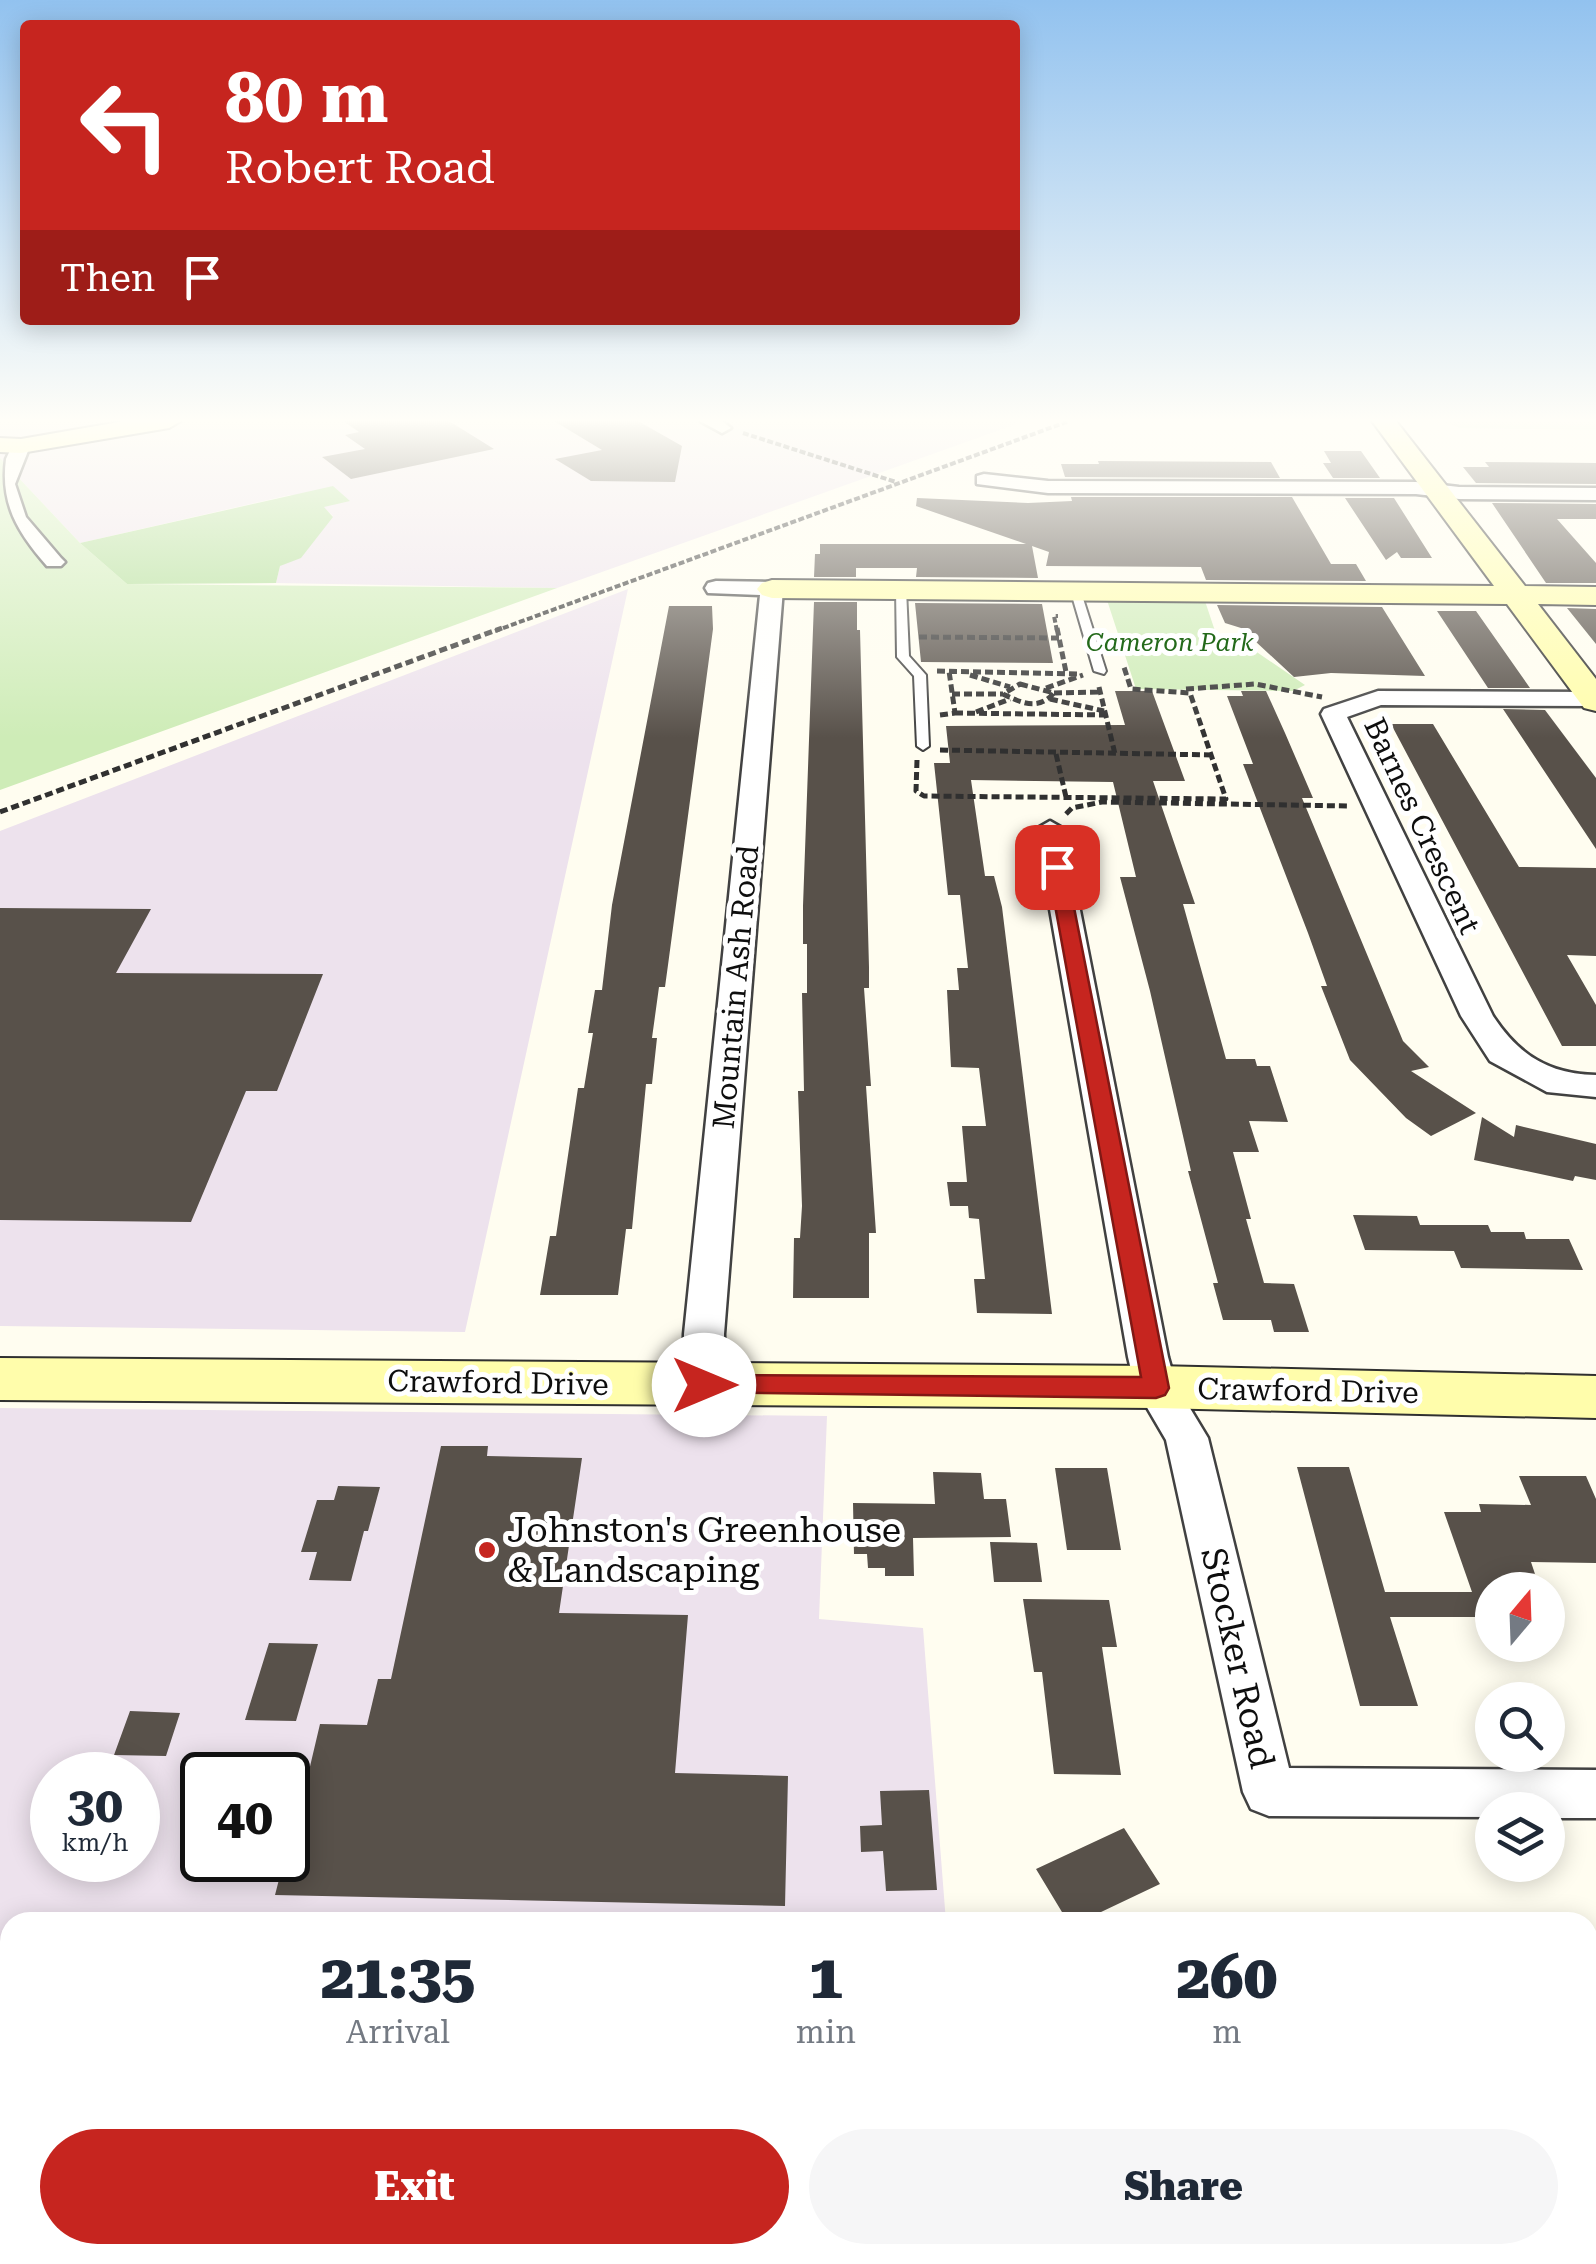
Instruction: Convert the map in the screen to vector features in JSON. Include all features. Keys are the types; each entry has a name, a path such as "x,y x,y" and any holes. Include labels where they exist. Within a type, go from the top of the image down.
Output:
{"street":[{"path":"23,527 54,562"},
{"path":"1463,527 1595,700"},
{"path":"716,588 901,590 1073,603 1596,596"},
{"name":"Mountain Ash Road","path":"704,1385 704,1334 772,589"},
{"name":"Barnes Crescent","path":"1595,700 1378,698 1333,714 1452,967 1502,1054 1559,1086 1596,1086"},
{"path":"1050,829 1156,1388"},
{"name":"Crawford Drive","path":"0,1378 1156,1388 1596,1397"},
{"name":"Stocker Road","path":"1156,1388 1187,1438 1269,1792 1596,1794"}],"lane":[{"path":"901,590 903,657 920,675 923,746"},
{"path":"1073,603 1098,673"}],"path":[{"path":"0,812 776,527"},
{"path":"1066,672 1054,616 1073,603"},
{"path":"913,648 912,637 1060,638"},
{"path":"1122,660 1131,689 1294,687 1352,707"},
{"path":"927,670 1126,675"},
{"path":"959,671 1010,687"},
{"path":"1098,673 1115,754"},
{"path":"1003,694 1020,684 1046,688 1084,674"},
{"path":"1046,688 1052,696 1105,713"},
{"path":"1180,690 1190,693 1226,799"},
{"path":"952,694 1003,694 1027,705 1052,696 1100,692"},
{"path":"970,714 1010,699"},
{"path":"955,714 1105,713"},
{"path":"1214,755 948,752 923,746 915,764 916,791 924,796 1226,799 1234,804"},
{"path":"1056,754 1066,797"},
{"path":"1050,829 1072,808 1102,802 1376,807"}],"shaded area":[{"path":"65,527 152,527 80,543"},
{"path":"322,527 729,527 557,588 276,583 280,566"},
{"path":"628,589 465,1332 0,1326 0,831"},
{"path":"0,1408 827,1416 819,1619 923,1628 945,1912 0,1912"}],"green space":[{"path":"0,527 65,527 127,584 557,588 0,790"},
{"path":"153,527 325,527 301,558 280,566 276,583 127,584 80,543"},
{"name":"Cameron Park","path":"1106,597 1204,598 1219,643 1245,644 1305,685 1293,691 1136,689"}],"building":[{"path":"976,527 1309,527 1331,564 1356,564 1366,581 1206,580 1201,567 1046,566 1049,552 1032,546 1038,578 916,577 917,568 856,568 856,577 814,577 815,554 820,554 820,544 1026,544"},
{"path":"1364,527 1412,527 1432,558 1401,558 1397,552 1386,560"},
{"path":"1508,527 1564,527 1596,563 1596,583 1546,583"},
{"path":"814,602 857,602 860,630 869,967 869,988 864,988 871,1086 866,1086 876,1233 869,1233 869,1298 793,1298 794,1238 800,1238 802,1206 798,1091 804,1091 802,993 807,993 807,944 803,944 803,906"},
{"path":"915,603 1042,604 1053,663 921,662"},
{"path":"1217,605 1382,607 1425,676 1331,673 1294,677 1241,628 1225,623"},
{"path":"669,606 712,606 713,629 665,987 659,987 652,1038 657,1038 652,1084 646,1084 632,1229 626,1229 618,1295 540,1295 550,1236 556,1236 578,1088 584,1088 595,990 602,990 612,905"},
{"path":"1567,608 1596,609 1596,644"},
{"path":"1437,611 1476,611 1530,688 1488,688"},
{"path":"1115,691 1152,691 1185,781 1153,781 1195,904 1183,904 1226,1059 1255,1059 1257,1066 1270,1066 1288,1122 1249,1121 1259,1152 1233,1152 1251,1219 1246,1219 1264,1283 1294,1284 1309,1332 1274,1332 1271,1320 1223,1320 1213,1283 1218,1283 1120,877 1136,877 1113,782 971,780 985,876 994,876 1002,907 1052,1314 977,1313 974,1279 985,1279 979,1219 969,1218 968,1206 950,1206 947,1182 967,1182 962,1126 986,1126 979,1068 951,1067 947,990 959,990 957,968 968,968 960,895 948,895 934,763 950,763 946,726 1125,725"},
{"path":"1241,691 1266,691 1285,733 1313,798 1302,798 1403,1041 1429,1067 1411,1071 1476,1113 1431,1136 1406,1118 1350,1060 1321,986 1327,986 1308,933 1243,764 1253,764 1227,696 1243,696"},
{"path":"1503,709 1545,710 1596,778 1596,849"},
{"path":"1391,724 1433,724 1519,867 1596,868 1596,956 1567,955 1596,1005 1596,1046 1562,1046"},
{"path":"0,908 151,909 116,973 323,974 277,1091 246,1091 191,1222 0,1220"},
{"path":"1482,1117 1514,1137 1516,1125 1596,1144 1596,1180 1575,1176 1573,1181 1474,1160"},
{"path":"1353,1215 1417,1216 1420,1225 1488,1225 1491,1232 1524,1232 1526,1239 1569,1239 1583,1270 1461,1268 1454,1251 1365,1250"},
{"path":"441,1446 488,1446 487,1456 582,1458 559,1613 688,1615 675,1773 788,1776 785,1906 275,1895 278,1882 310,1882 310,1766 320,1724 367,1725 378,1679 391,1679"},
{"path":"1297,1467 1349,1467 1385,1592 1472,1592 1444,1512 1481,1512 1479,1504 1531,1505 1519,1476 1586,1476 1596,1499 1596,1563 1531,1562 1534,1572 1475,1572 1475,1617 1390,1617 1418,1706 1360,1706"},
{"path":"1055,1468 1107,1468 1121,1550 1067,1550"},
{"path":"933,1472 981,1473 984,1499 1006,1499 1011,1537 913,1538 914,1576 885,1576 885,1568 868,1568 867,1554 854,1554 853,1503 935,1504"},
{"path":"338,1486 380,1487 351,1581 309,1580 317,1552 301,1552 317,1500 334,1500"},
{"path":"990,1542 1037,1543 1042,1582 994,1582"},
{"path":"1023,1599 1109,1600 1117,1647 1102,1647 1121,1775 1054,1774 1042,1672 1034,1672"},
{"path":"269,1643 318,1644 296,1721 245,1720"},
{"path":"130,1711 180,1713 166,1756 160,1756 160,1752 115,1752"},
{"path":"929,1790 937,1890 886,1891 883,1851 861,1852 860,1826 882,1825 880,1791"},
{"path":"1124,1828 1160,1884 1101,1912 1062,1912 1036,1869"}],"place":[{"name":"Johnston's Greenhouse & Landscaping","path":"487,1550"}],"route":[{"path":"704,1385 1156,1388 1057,867"}]}
